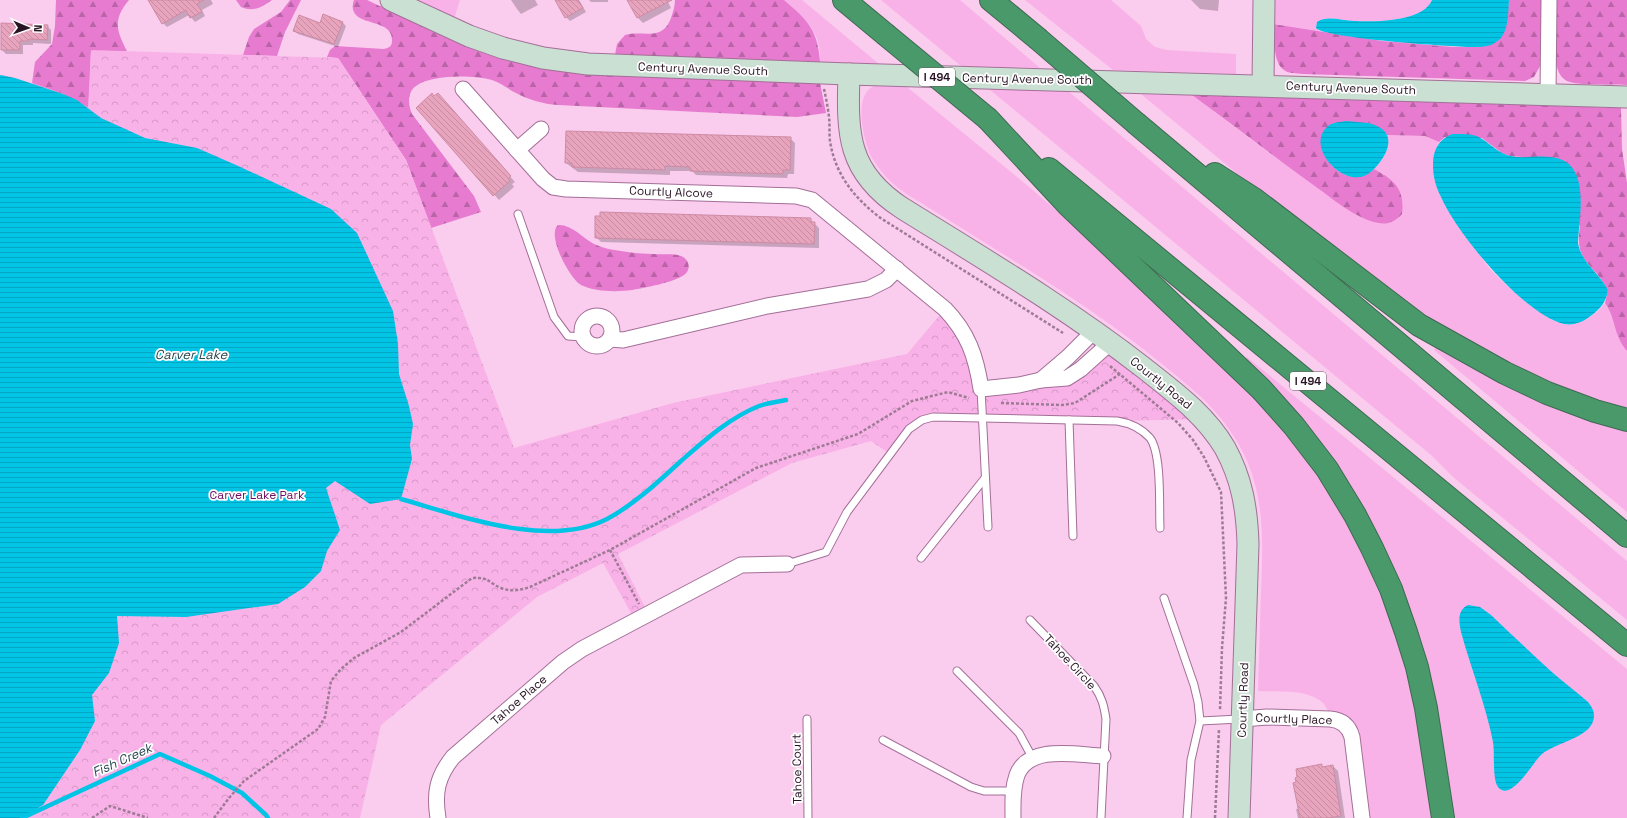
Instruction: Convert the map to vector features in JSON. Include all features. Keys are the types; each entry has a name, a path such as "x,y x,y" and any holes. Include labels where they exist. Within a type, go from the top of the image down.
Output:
{"highway":[{"name":"I 494","path":"844,0 1122,227 1627,645"},
{"path":"992,0 1137,124 1627,536"},
{"path":"988,119 1068,205 1261,389 1294,426 1327,469 1355,514 1372,548 1391,589 1406,632 1417,667 1426,708 1442,818"},
{"path":"1137,124 1254,199 1419,325 1505,374 1547,393 1595,411 1627,420"}],"street":[{"name":"Century Avenue South","path":"391,0 474,38 514,52 543,58 614,65 849,74 1263,85 1627,97"},
{"path":"1263,85 1264,0"},
{"path":"1548,94 1549,0"},
{"name":"Courtly Road","path":"849,74 847,109 850,137 858,162 873,184 897,205 1049,300 1111,342 1186,401 1201,416 1224,447 1235,467 1241,485 1247,518 1248,544 1239,818"},
{"name":"Courtly Alcove","path":"463,90 549,184 560,189 788,196 807,198 821,206 945,308 957,321 974,353 982,395"},
{"path":"517,150 541,129"},
{"path":"610,339 623,340 767,306 868,289 886,280 897,269"},
{"path":"598,316 607,319 613,331 610,339 605,345 598,347 589,344 583,337 582,329 585,321 591,317 598,316"},
{"path":"1041,380 1068,357 1094,330"},
{"path":"982,395 1041,380 1067,378 1081,369 1111,342"},
{"name":"Tahoe Place","path":"438,818 436,792 445,767 453,757 564,662 582,649 645,614 740,565 787,564"},
{"name":"Courtly Place","path":"1242,719 1267,717 1330,719 1338,720 1345,724 1349,728 1352,737 1362,818"},
{"path":"1013,818 1013,791 1017,775 1022,764 1040,754 1050,753 1103,756"}],"lane":[{"path":"518,214 554,316 568,336 583,337"},
{"path":"982,395 988,527"},
{"path":"787,564 826,552 846,512 909,429 922,420 933,417 1117,421 1129,423 1150,439 1155,451 1157,462 1160,528"},
{"path":"1069,420 1073,536"},
{"path":"921,558 985,478"},
{"path":"1164,598 1194,685 1200,721 1191,760 1187,818"},
{"name":"Tahoe Circle","path":"1030,620 1094,686 1101,696 1106,719 1101,818"},
{"path":"957,671 1019,733 1032,758"},
{"name":"Tahoe Court","path":"807,719 808,818"},
{"path":"1200,721 1242,719"},
{"path":"883,740 971,787 984,791 1013,791"}],"path":[{"path":"214,818 228,798 244,781 318,728 325,717 331,681 341,669 354,658 401,632 472,578 484,578 502,589 516,591 530,587 610,550 756,468 858,434 912,401 948,392 1062,405 1075,403 1120,374"},
{"path":"610,550 645,614"},
{"path":"92,818 110,806 148,818"}],"green space":[{"path":"56,0 129,0 120,13 118,19 120,37 127,51 91,51 89,108 63,94 32,83 35,62 52,44 55,26"},
{"path":"236,0 272,0 261,7 249,9 241,7"},
{"path":"290,0 301,0 285,32 277,56 243,55 249,37 254,29 281,12"},
{"path":"354,0 367,0 435,33 487,54 511,61 550,69 820,83 826,113 797,117 558,105 531,100 495,81 484,78 453,77 432,79 416,86 411,92 409,103 412,114 474,196 481,212 431,228 406,160 338,58 327,57 330,50 335,46 384,49 391,46 391,35 388,30 356,15 353,8"},
{"path":"413,0 460,0 454,19"},
{"path":"675,0 784,0 805,20 810,27 817,42 820,62 615,55 617,44 625,35 651,34 663,30 671,18"},
{"path":"784,0 802,0 879,64 820,62 819,46 810,26 795,9"},
{"path":"881,0 960,0 1040,68 961,66"},
{"path":"1025,0 1111,0 1141,26 1146,39 1155,47 1167,50 1236,54 1236,74 1113,70"},
{"path":"1273,0 1432,0 1427,7 1419,13 1408,17 1385,21 1351,21 1333,18 1326,19 1316,26 1319,31 1273,24"},
{"path":"1509,0 1542,0 1540,66 1534,77 1525,81 1293,73 1280,67 1276,56 1273,24 1382,41 1454,47 1487,46 1506,23"},
{"path":"1557,0 1627,0 1627,85 1579,84 1567,81 1562,77 1555,60"},
{"name":"Carver Lake Park","path":"91,50 338,58 406,160 514,448 673,403 907,354 945,309 981,389 1067,378 1111,342 1204,419 1117,421 922,420 890,454 871,441 792,463 618,554 648,613 635,620 603,563 537,597 381,725 360,818 0,818 0,75 16,78 53,91 88,108"},
{"path":"874,86 907,87 1028,186 1079,230 1250,393 1296,442 1335,500 1375,576 1410,676 1433,818 1368,818 1347,717 1336,712 1329,712 1321,701 1313,696 1290,692 1258,691 1262,561 1260,508 1248,462 1236,440 1221,418 1200,396 1177,376 1104,320 1029,270 909,196 889,180 872,158 863,131 863,99 867,91"},
{"path":"989,89 1068,91 1627,561 1627,620 1453,477 1431,455"},
{"path":"1141,94 1192,95 1355,214 1376,223 1383,224 1384,174 1374,169 1386,154 1388,145 1387,135 1425,136 1439,142 1436,148 1479,252 1483,260 1497,276 1532,306 1554,321 1563,324 1575,324 1587,319 1597,312 1605,303 1609,309 1619,339 1627,351 1627,411 1544,382 1447,331 1269,200"},
{"path":"1192,95 1621,108 1622,149 1627,183 1627,351 1619,339 1609,309 1605,303 1608,290 1582,255 1579,238 1580,226 1522,157 1510,156 1502,153 1482,138 1445,137 1439,142 1425,136 1387,135 1381,129 1368,123 1321,143 1323,152 1328,160 1341,172 1349,176 1357,177 1366,175 1374,169 1388,177 1397,187 1402,198 1402,214 1391,222 1385,224 1378,223 1360,217 1344,207"},
{"path":"558,225 568,227 594,244 608,249 638,253 671,254 684,257 688,262 688,270 680,278 632,290 606,291 581,285 571,274 557,247 555,230"},
{"path":"1437,345 1627,429 1627,512 1434,350"},
{"path":"1247,357 1627,669 1627,818 1451,818 1405,604 1244,360"}],"water":[{"path":"1432,0 1509,0 1506,29 1500,39 1494,44 1482,47 1472,47 1416,44 1363,38 1324,32 1316,28 1317,22 1325,19 1385,21 1409,17 1419,13 1427,7"},
{"name":"Carver Lake","path":"0,75 15,78 77,100 101,118 145,138 197,148 331,209 357,233 393,311 398,344 399,374 413,424 410,445 412,459 401,499 370,504 335,481 326,488 340,530 327,551 321,571 305,587 278,604 186,617 117,616 119,643 109,673 92,695 95,721 80,750 43,805 22,818 0,818"},
{"path":"1347,121 1368,123 1378,126 1385,131 1388,137 1387,151 1383,158 1372,171 1362,177 1352,177 1341,173 1332,166 1325,156 1321,146 1321,136 1329,125"},
{"path":"1452,134 1468,134 1479,137 1507,155 1516,157 1551,157 1564,161 1573,168 1578,179 1580,191 1581,205 1578,243 1580,250 1586,262 1608,290 1603,304 1598,310 1583,321 1575,324 1564,324 1548,317 1530,306 1512,290 1476,251 1449,213 1436,186 1433,165 1435,150 1443,139"},
{"path":"1468,605 1480,607 1491,615 1553,673 1588,702 1594,715 1593,723 1588,729 1573,739 1547,750 1537,759 1521,780 1509,790 1503,791 1496,783 1494,772 1494,747 1490,728 1461,632 1459,620 1460,613 1464,607"}],"building":[{"path":"148,0 204,0 197,4 202,12 190,18 186,10 162,24"},
{"path":"555,0 578,0 583,8 565,18"},
{"path":"627,0 672,0 637,18"},
{"path":"323,14 343,22 334,44 293,31 299,15 320,23"},
{"path":"1,23 48,25 47,40 29,39 29,41 20,41 20,50 1,50"},
{"path":"432,93 434,96 438,93 511,176 508,179 510,181 493,196 416,108"},
{"path":"566,131 791,137 790,170 783,170 783,174 690,171 690,167 665,166 665,170 572,167 572,163 565,163"},
{"path":"600,212 811,218 811,222 815,222 814,244 595,238 595,216 600,216"},
{"path":"1322,764 1322,767 1333,765 1341,816 1328,818 1300,818 1293,783 1296,782 1296,769"}],"waterway":[{"path":"401,499 450,514 504,527 558,531 584,527 607,519 637,500 727,423 759,406 786,400"},
{"name":"Fish Creek","path":"22,818 160,754 210,776 242,793 268,818"}]}
